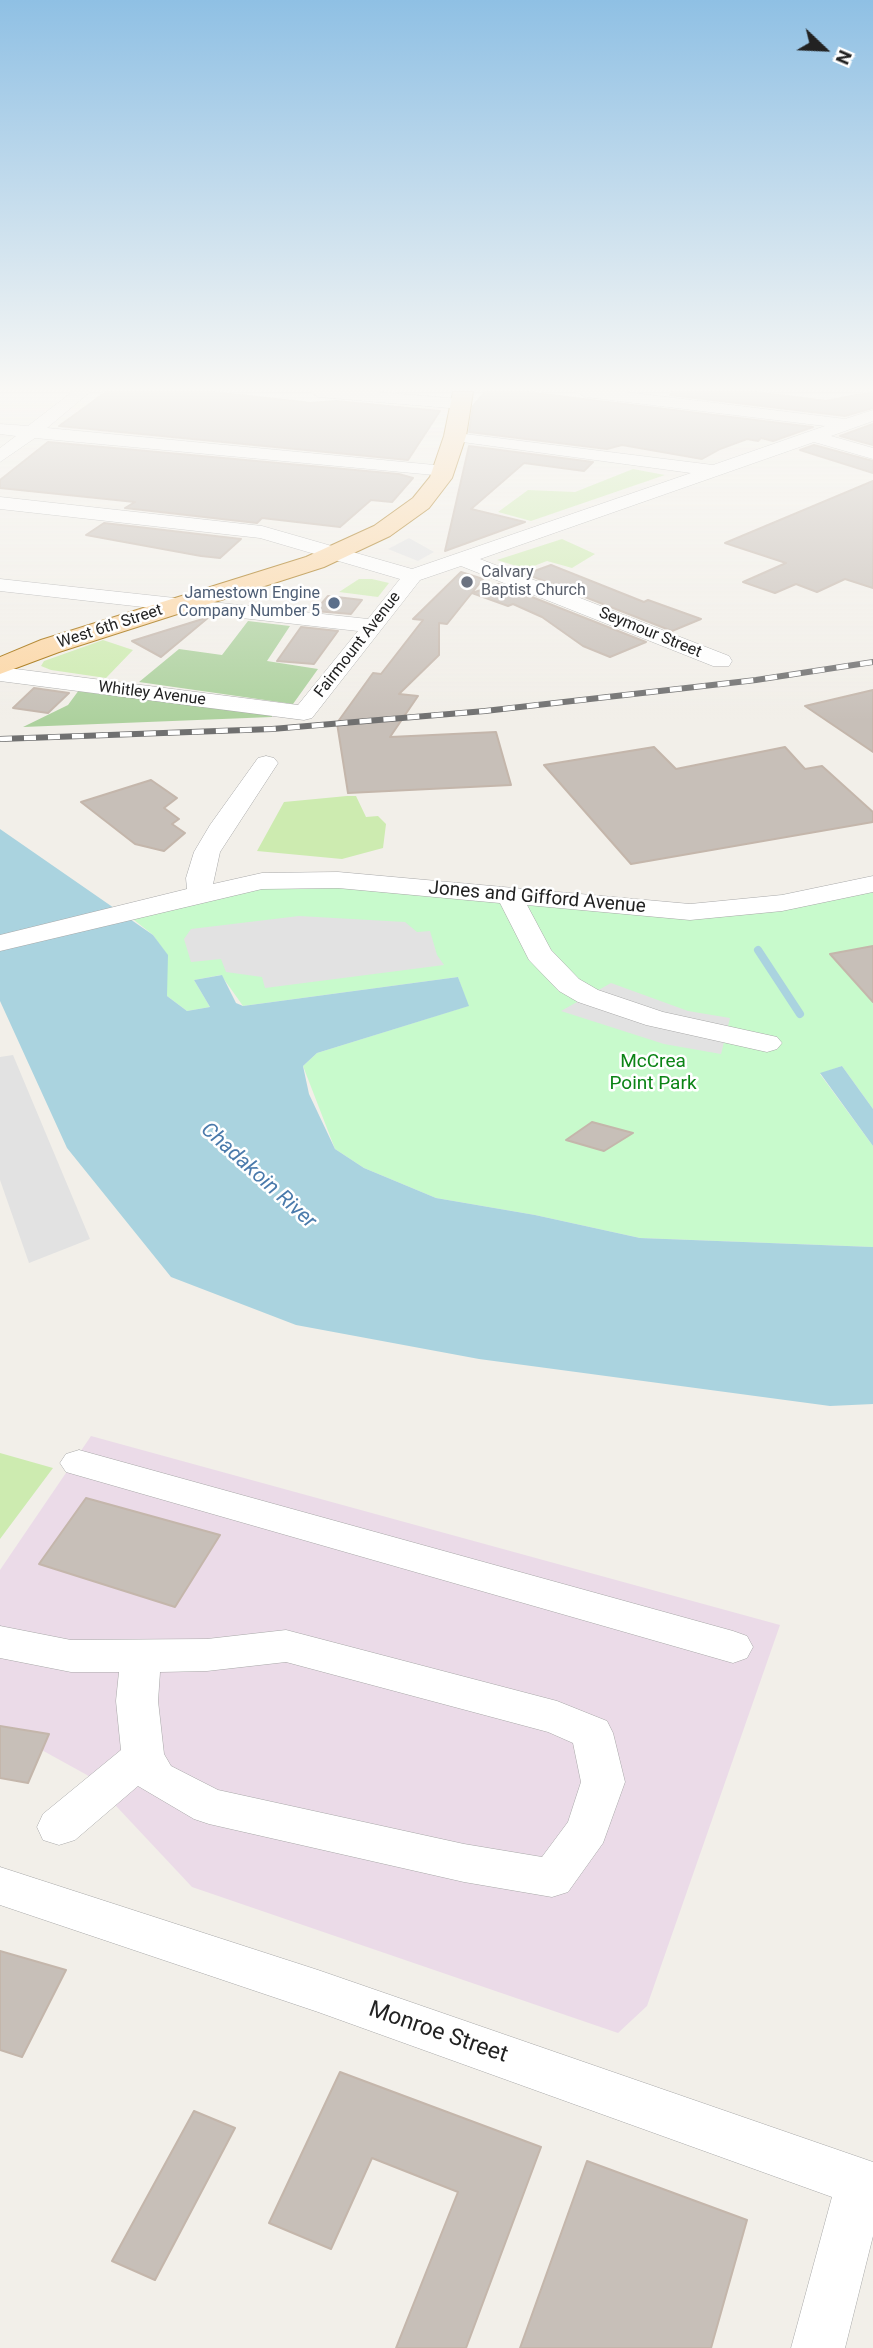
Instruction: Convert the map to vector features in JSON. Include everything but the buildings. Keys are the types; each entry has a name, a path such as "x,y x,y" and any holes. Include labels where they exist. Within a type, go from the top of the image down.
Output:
{"main road":[{"path":"341,552 405,516 422,502"},
{"name":"West 6th Street","path":"0,666 50,646 341,552"}],"street":[{"path":"413,576 628,502"},
{"name":"Fairmount Avenue","path":"0,503 240,528 341,552 413,576 304,713"},
{"name":"Seymour Street","path":"462,559 722,661"},
{"path":"0,585 373,626"},
{"name":"Whitley Avenue","path":"0,674 304,713"},
{"path":"0,943 201,894 200,878 207,852 222,825 266,763"},
{"name":"Jones and Gifford Avenue","path":"201,894 262,881 338,880 690,912 782,903 873,884"},
{"path":"509,895 540,954 569,985 588,996 656,1019 767,1043"},
{"path":"79,1463 733,1647"},
{"path":"0,1642 71,1656 207,1655 286,1646 557,1718 592,1733 603,1782 587,1830 552,1878 464,1863 209,1806 156,1777 143,1757 137,1701 141,1656"},
{"path":"59,1827 143,1757"},
{"name":"Monroe Street","path":"0,1886 318,1991 867,2185"},
{"path":"818,2348 867,2185"}],"shaded area":[{"path":"409,538 434,552 418,561 388,549"},
{"path":"299,916 405,922 417,932 430,931 437,955 444,965 265,988 262,977 226,972 221,959 191,962 184,939 191,929"},
{"path":"611,983 688,1011 730,1018 721,1054 664,1044 561,1011"},
{"path":"13,1055 90,1239 29,1263 0,1180 0,1057"},
{"path":"91,1436 780,1625 647,2006 618,2033 192,1887 87,1775 0,1727 0,1570"}],"green space":[{"path":"512,502 588,502 531,521 498,512"},
{"path":"562,539 595,554 572,568 547,561 526,569 497,560"},
{"path":"359,579 389,583 378,597 339,592"},
{"path":"248,621 290,626 267,661 318,669 293,704 139,682 179,649 222,655"},
{"path":"103,640 133,650 106,678 51,670 41,666 44,661"},
{"path":"79,690 272,711 272,717 23,727 68,705"},
{"path":"356,796 366,817 378,816 386,824 383,848 342,859 257,851 284,802"},
{"name":"McCrea Point Park","path":"873,878 873,1109 842,1066 820,1074 873,1146 873,1247 640,1238 535,1215 436,1198 364,1168 335,1149 303,1066 317,1053 468,1006 458,977 243,1006 221,975 194,980 210,1007 187,1011 167,996 167,955 153,935 124,912 262,881 690,912"},
{"path":"0,1453 53,1468 0,1539"}],"water":[{"name":"Chadakoin River","path":"0,829 153,935 168,955 167,996 187,1011 210,1007 194,980 222,975 236,1003 243,1006 458,977 469,1006 317,1053 303,1066 309,1094 335,1149 364,1168 436,1198 535,1215 640,1238 873,1247 873,1404 830,1406 479,1359 296,1325 171,1277 67,1148 0,1001"},
{"path":"842,1066 873,1109 873,1146 820,1073"}],"waterway":[{"path":"758,950 800,1014"}],"railway":[{"path":"0,739 272,729 485,711 756,680 873,662"}],"place":[{"name":"Calvary Baptist Church","path":"467,582"},
{"name":"Jamestown Engine Company Number 5","path":"334,603"}]}
